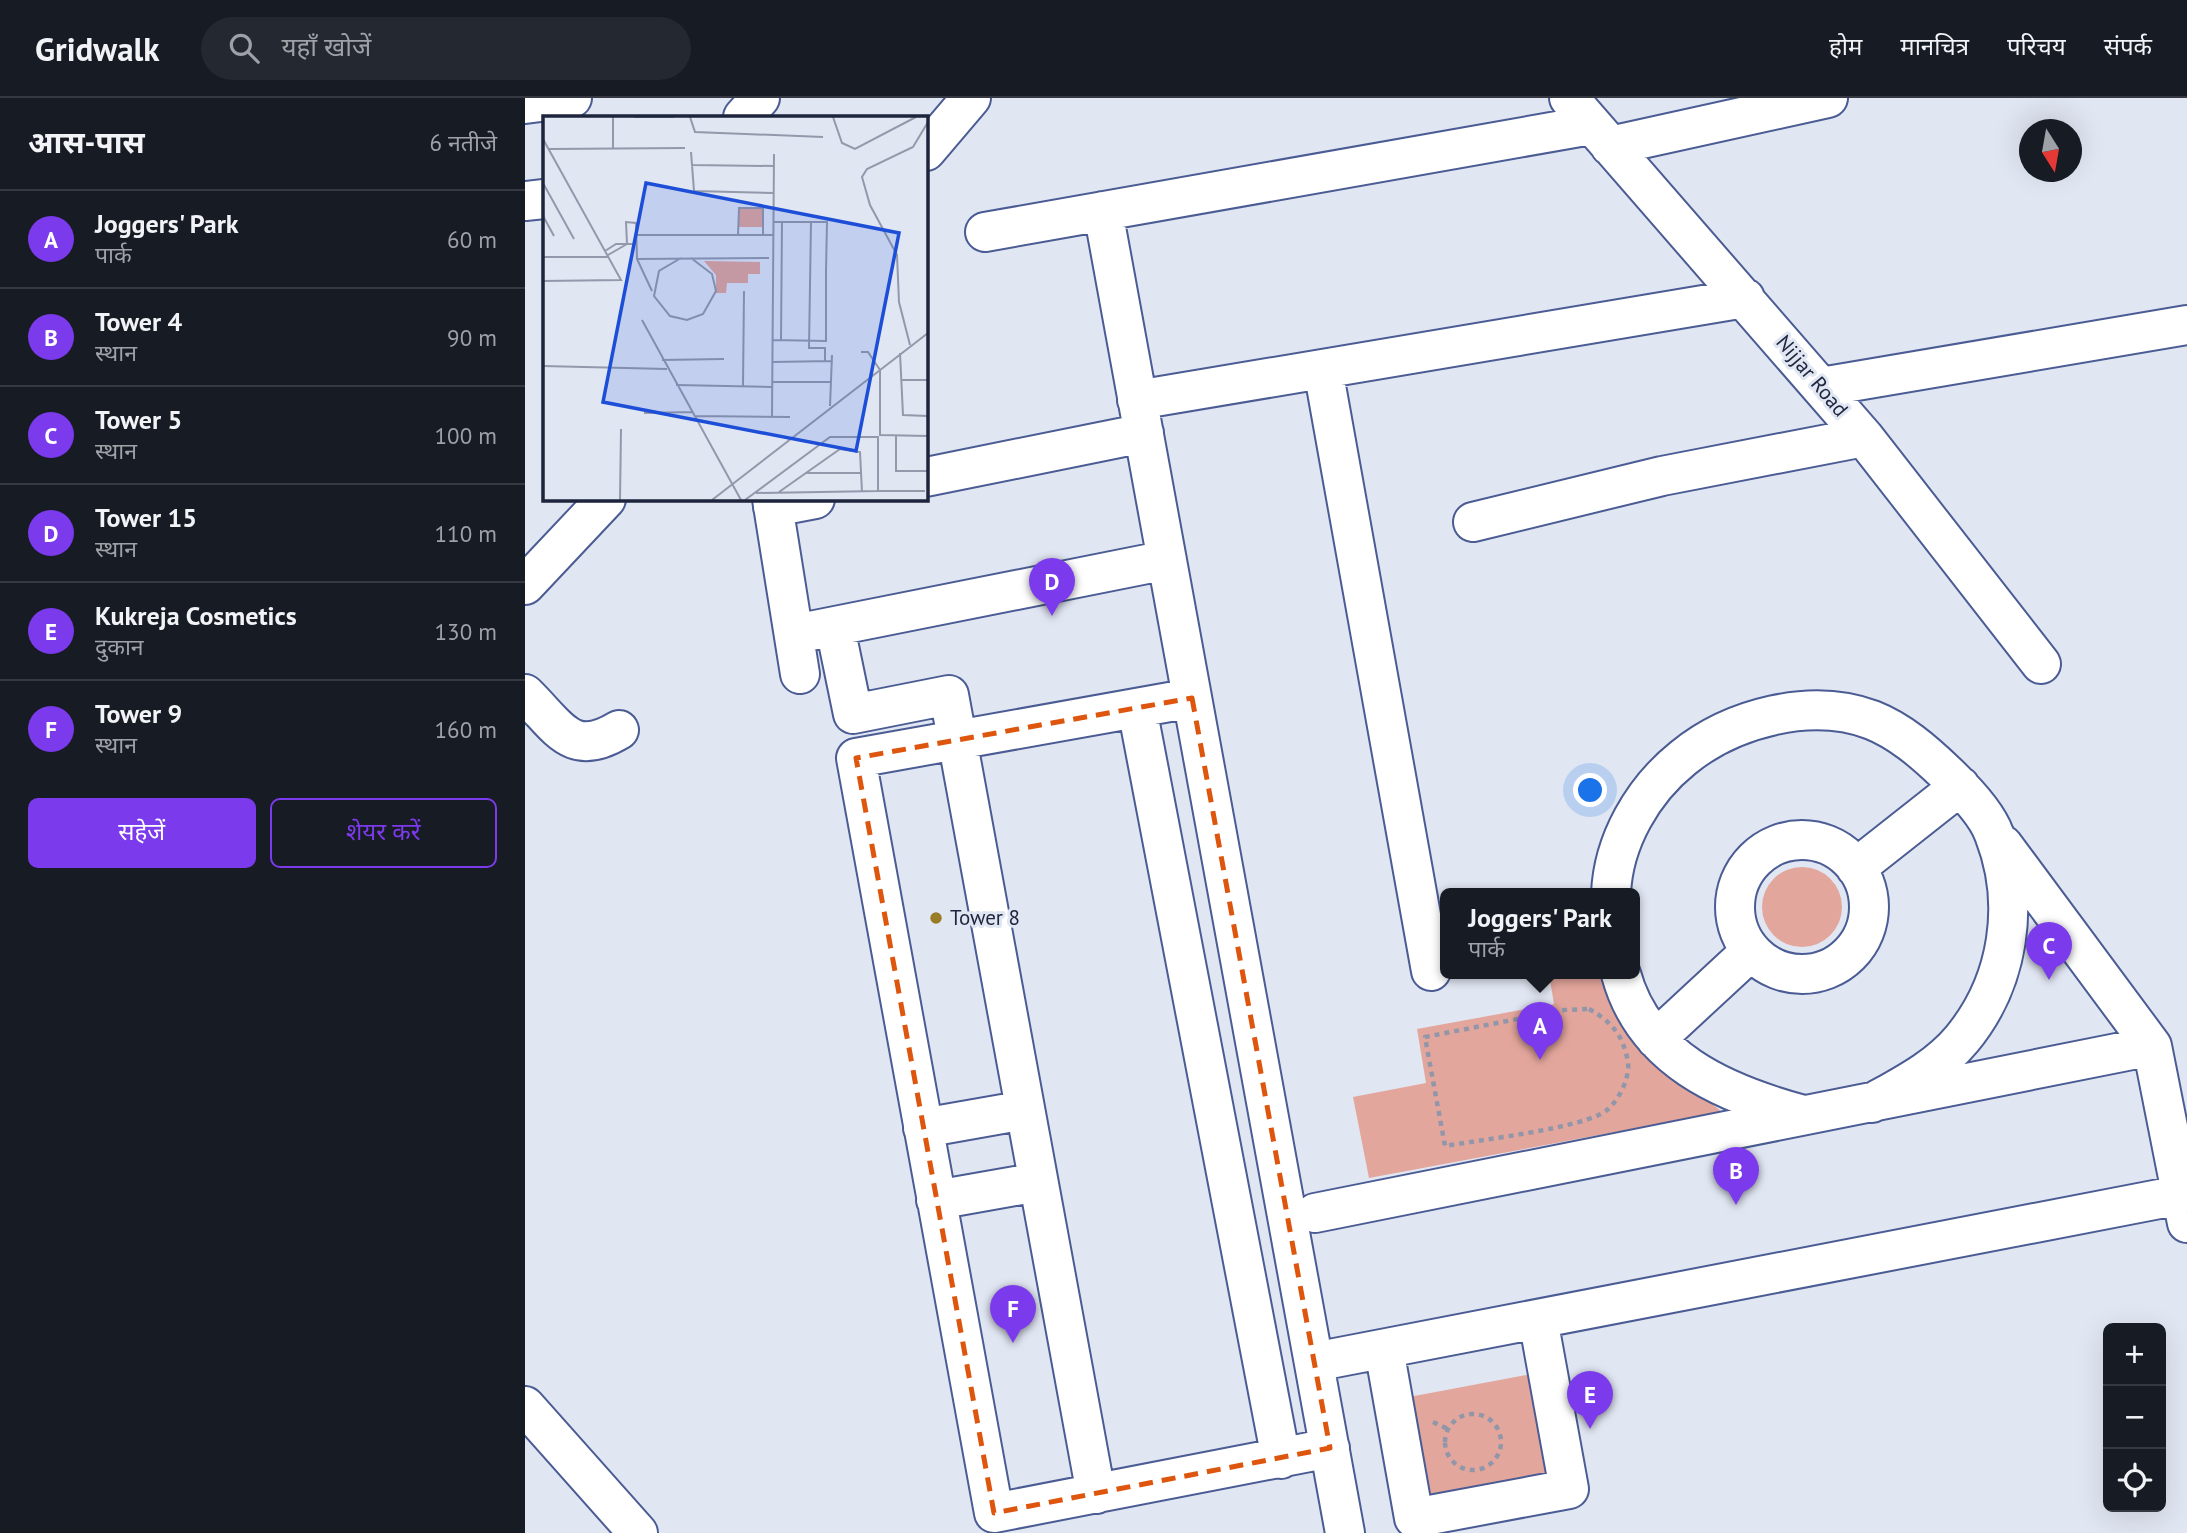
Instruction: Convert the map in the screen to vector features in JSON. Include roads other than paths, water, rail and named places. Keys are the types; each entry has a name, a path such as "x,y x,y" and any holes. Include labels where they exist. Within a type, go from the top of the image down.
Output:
{"street":[{"path":"525,104 572,98"},
{"path":"744,116 760,98"},
{"path":"927,149 971,98"},
{"path":"985,232 1590,123 1828,98"},
{"name":"Nijjar Road","path":"1590,123 1864,437 2041,664"},
{"path":"525,201 543,199"},
{"path":"1103,211 1345,1533"},
{"path":"927,477 1323,369 1745,298"},
{"path":"1821,387 2187,325"},
{"path":"1323,369 1431,971"},
{"path":"1473,522 1662,476 1864,437"},
{"path":"527,581 605,500"},
{"path":"800,674 772,503 804,500"},
{"path":"795,634 1167,560"},
{"path":"835,627 853,714 949,695 1096,1494"},
{"path":"525,694 574,740 592,743 619,730"},
{"path":"1192,698 856,758 936,1200 994,1513 1330,1448"},
{"path":"1137,708 1281,1458"},
{"path":"1314,1363 1538,1320 2184,1209 2178,1135 2151,1046 1960,786 1919,747 1872,720 1815,710 1759,717 1705,740 1661,776 1629,824 1611,888"},
{"path":"1856,868 1960,786"},
{"path":"1872,1103 1920,1076 1962,1040 1991,993 2008,940 2008,885 1994,832"},
{"path":"1811,840 1833,848 1856,868 1864,881 1870,901 1868,921 1861,941 1847,957 1830,969 1810,974 1789,973 1769,966 1751,951 1739,932 1734,909 1738,886 1749,866 1766,850 1788,841 1811,840"},
{"path":"1656,1039 1751,951"},
{"path":"1622,979 1625,990 1656,1039 1698,1076 1749,1100 1807,1115"},
{"path":"1315,1213 2151,1046"},
{"path":"923,1128 1025,1110"},
{"path":"936,1200 1038,1182"},
{"path":"1384,1349 1414,1518 1569,1489 1538,1320"},
{"path":"525,1406 638,1533"}],"place":[{"name":"Tower 15","path":"1052,616"},
{"name":"Tower 8","path":"936,918"},
{"name":"Tower 5","path":"2049,980"},
{"name":"Joggers' Park","path":"1540,1060"},
{"name":"Tower 4","path":"1736,1205"},
{"name":"Tower 9","path":"1013,1343"},
{"name":"Kukreja Cosmetics","path":"1590,1429"}]}
